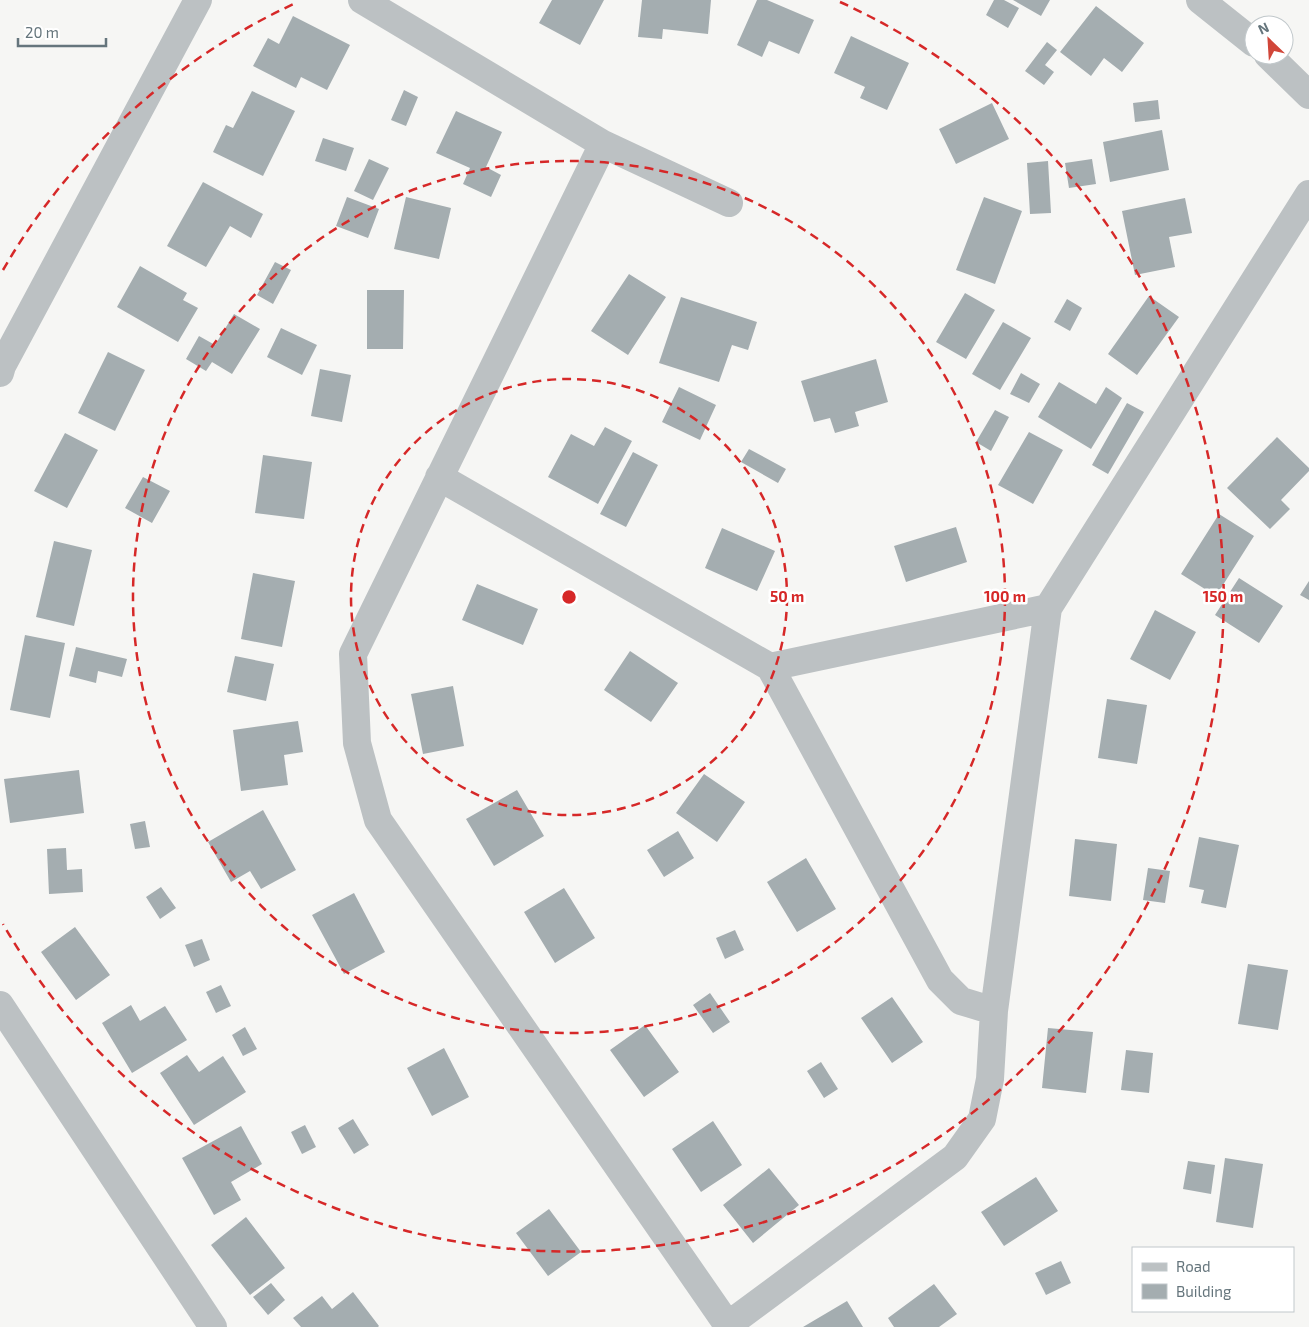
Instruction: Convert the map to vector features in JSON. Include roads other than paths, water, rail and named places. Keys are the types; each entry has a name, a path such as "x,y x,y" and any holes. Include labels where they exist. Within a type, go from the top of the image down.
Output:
{"street":[{"path":"0,373 2,366 198,0"},
{"path":"362,0 603,144 729,203"},
{"path":"1200,0 1244,35"},
{"path":"1278,65 1309,96"},
{"path":"603,144 353,654 357,743 378,820 729,1326 955,1158 982,1119 990,1079 994,1011 1048,608 1309,194"},
{"path":"439,477 770,667 940,980 961,1000 994,1011"},
{"path":"770,667 1048,608"},
{"path":"0,1004 213,1327"}]}
